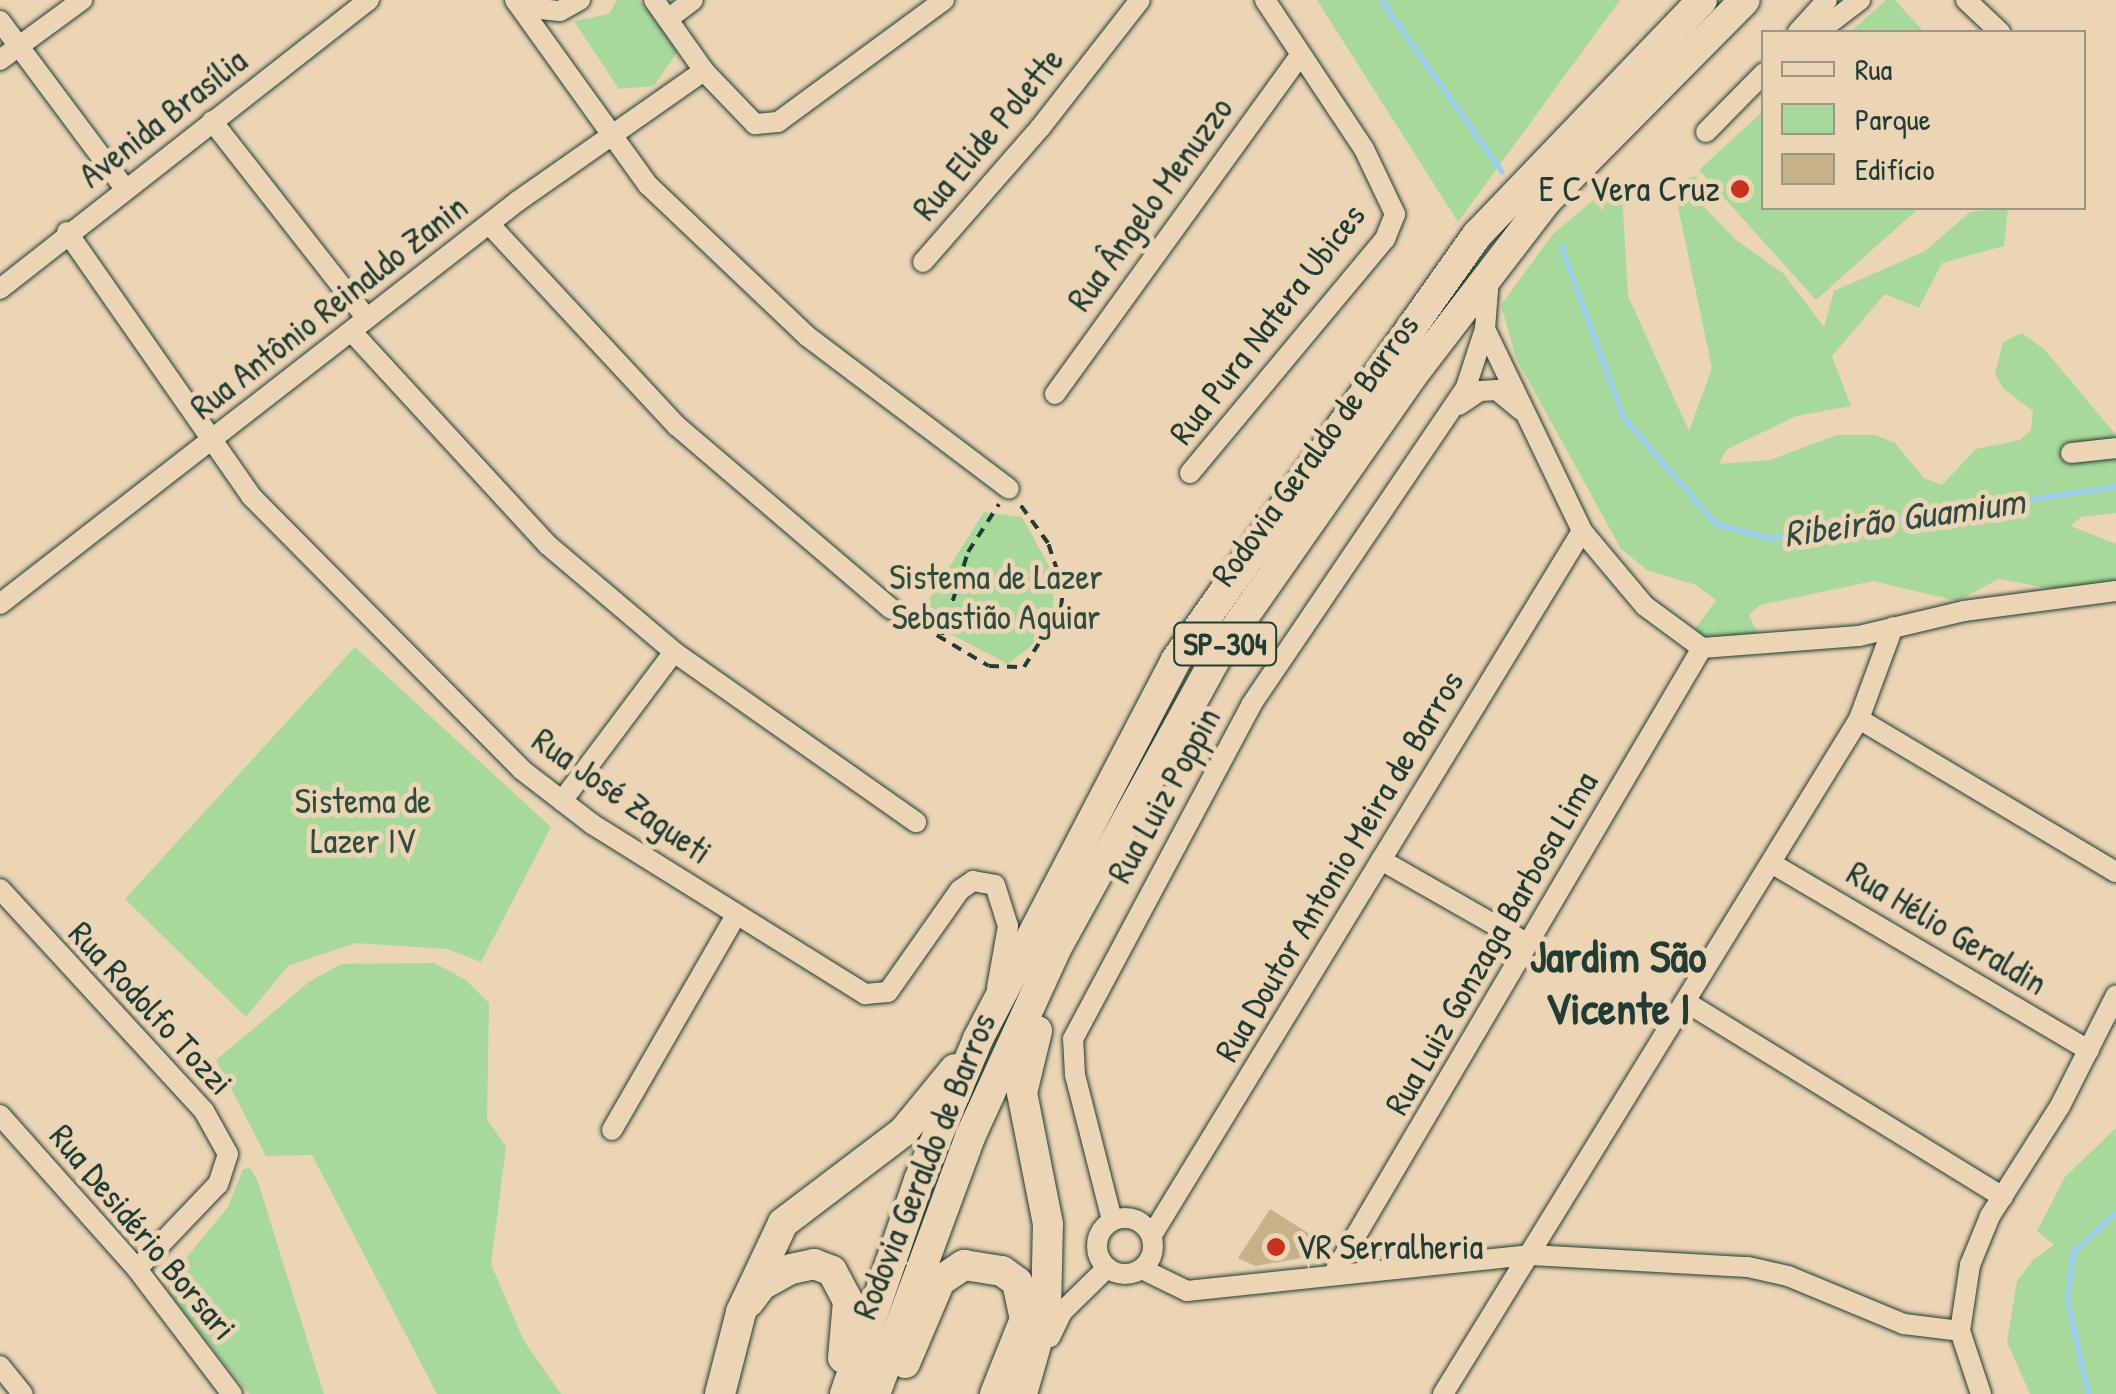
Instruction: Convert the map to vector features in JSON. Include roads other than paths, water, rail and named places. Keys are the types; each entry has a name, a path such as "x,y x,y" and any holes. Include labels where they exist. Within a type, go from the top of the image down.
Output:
{"highway":[{"name":"Rodovia Geraldo de Barros","path":"845,1394 920,1180 978,1039 1176,660 1477,235 1702,0"},
{"name":"Rodovia Geraldo de Barros","path":"875,1394 970,1137 1056,949 1127,816 1268,575 1547,200 1745,0"},
{"path":"1026,1387 1046,1310 1048,1224 1023,1072 1127,816"},
{"path":"720,1394 741,1312 782,1223 904,1131 978,1039"},
{"path":"741,1312 762,1285 791,1268 814,1264 832,1271 848,1302 836,1394"},
{"path":"893,1394 933,1291 964,1265 1002,1271 1023,1298 1020,1342 995,1394"}],"street":[{"path":"0,60 82,0"},
{"name":"Avenida Brasília","path":"0,290 67,232 369,0"},
{"path":"518,4 560,11 580,0"},
{"path":"654,0 704,70 755,124 778,122 944,0"},
{"path":"668,20 692,0"},
{"name":"Rua Elide Polette","path":"922,262 1040,128 1140,0"},
{"path":"1265,0 1300,55"},
{"path":"1800,30 1827,0"},
{"path":"1821,30 1860,0"},
{"path":"1966,0 1998,30"},
{"path":"518,4 648,185 806,336 1009,489"},
{"path":"0,22 126,189"},
{"name":"Rua Pura Natera Ubices","path":"1190,474 1385,239 1396,214 1364,150 1300,55"},
{"name":"Rua Ângelo Menuzzo","path":"1055,394 1300,55"},
{"name":"Rua Antônio Reinaldo Zanin","path":"0,604 490,225 704,70"},
{"path":"1706,132 1761,76"},
{"path":"212,122 360,325 548,545 674,652 916,822"},
{"path":"490,225 678,426 891,609"},
{"name":"Rua José Zagueti","path":"67,232 208,442 251,496 481,734 562,801 849,986 878,996 888,992 960,890 984,881 994,884 1007,908 995,1005"},
{"path":"1489,278 1486,329 1582,531 1645,606 1702,648 1804,642 1893,628 1964,611 2116,591"},
{"name":"Rua Luiz Poppin","path":"1112,1220 1075,1074 1074,1039 1251,704 1466,387 1486,329"},
{"name":"Rua Luiz Poppin","path":"1432,437 1480,390 1510,396 1530,420"},
{"path":"2071,453 2116,448"},
{"name":"Rua Doutor Antonio Meira de Barros","path":"1152,1235 1582,531"},
{"path":"1443,1394 1859,719 1893,628"},
{"name":"Rua Luiz Gonzaga Barbosa Lima","path":"1335,1271 1702,648"},
{"path":"562,801 674,652"},
{"path":"1859,719 2116,872"},
{"path":"1381,860 1528,944"},
{"name":"Rua Hélio Geraldin","path":"1772,862 2089,1050"},
{"name":"Rua Rodolfo Tozzi","path":"0,889 204,1111 228,1154 213,1191 137,1269"},
{"path":"612,1130 736,915"},
{"path":"1981,1394 1960,1331 1970,1265 2002,1198 2089,1050 2116,995"},
{"path":"1686,1002 2002,1198"},
{"name":"Rua Desidério Borsari","path":"0,1115 137,1269 232,1394"},
{"path":"1112,1220 1140,1221 1152,1235 1152,1254 1142,1269 1124,1274 1107,1268 1096,1242 1112,1220"},
{"path":"1142,1269 1188,1292 1335,1271 1532,1255 1748,1267 1904,1324 1960,1331"},
{"path":"1026,1387 1062,1312 1107,1268"},
{"path":"0,1366 22,1394"},
{"path":"1462,1368 1462,1394"}],"waterway":[{"name":"Ribeirão Guamium","path":"1381,0 1502,172"},
{"name":"Ribeirão Guamium","path":"1561,246 1623,417 1716,524 1769,538 2116,486"},
{"name":"Ribeirão Guamium","path":"2088,1394 2067,1300 2073,1252 2116,1212"}],"place":[{"name":"E C Vera Cruz","path":"1740,189"},
{"name":"VR Serralheria","path":"1276,1247"}],"district":[{"name":"Jardim São Vicente I","path":"1618,982"}],"park label":[{"name":"Sistema de Lazer Sebastião Aguiar","path":"996,597"},
{"name":"Sistema de Lazer IV","path":"363,821"}]}
